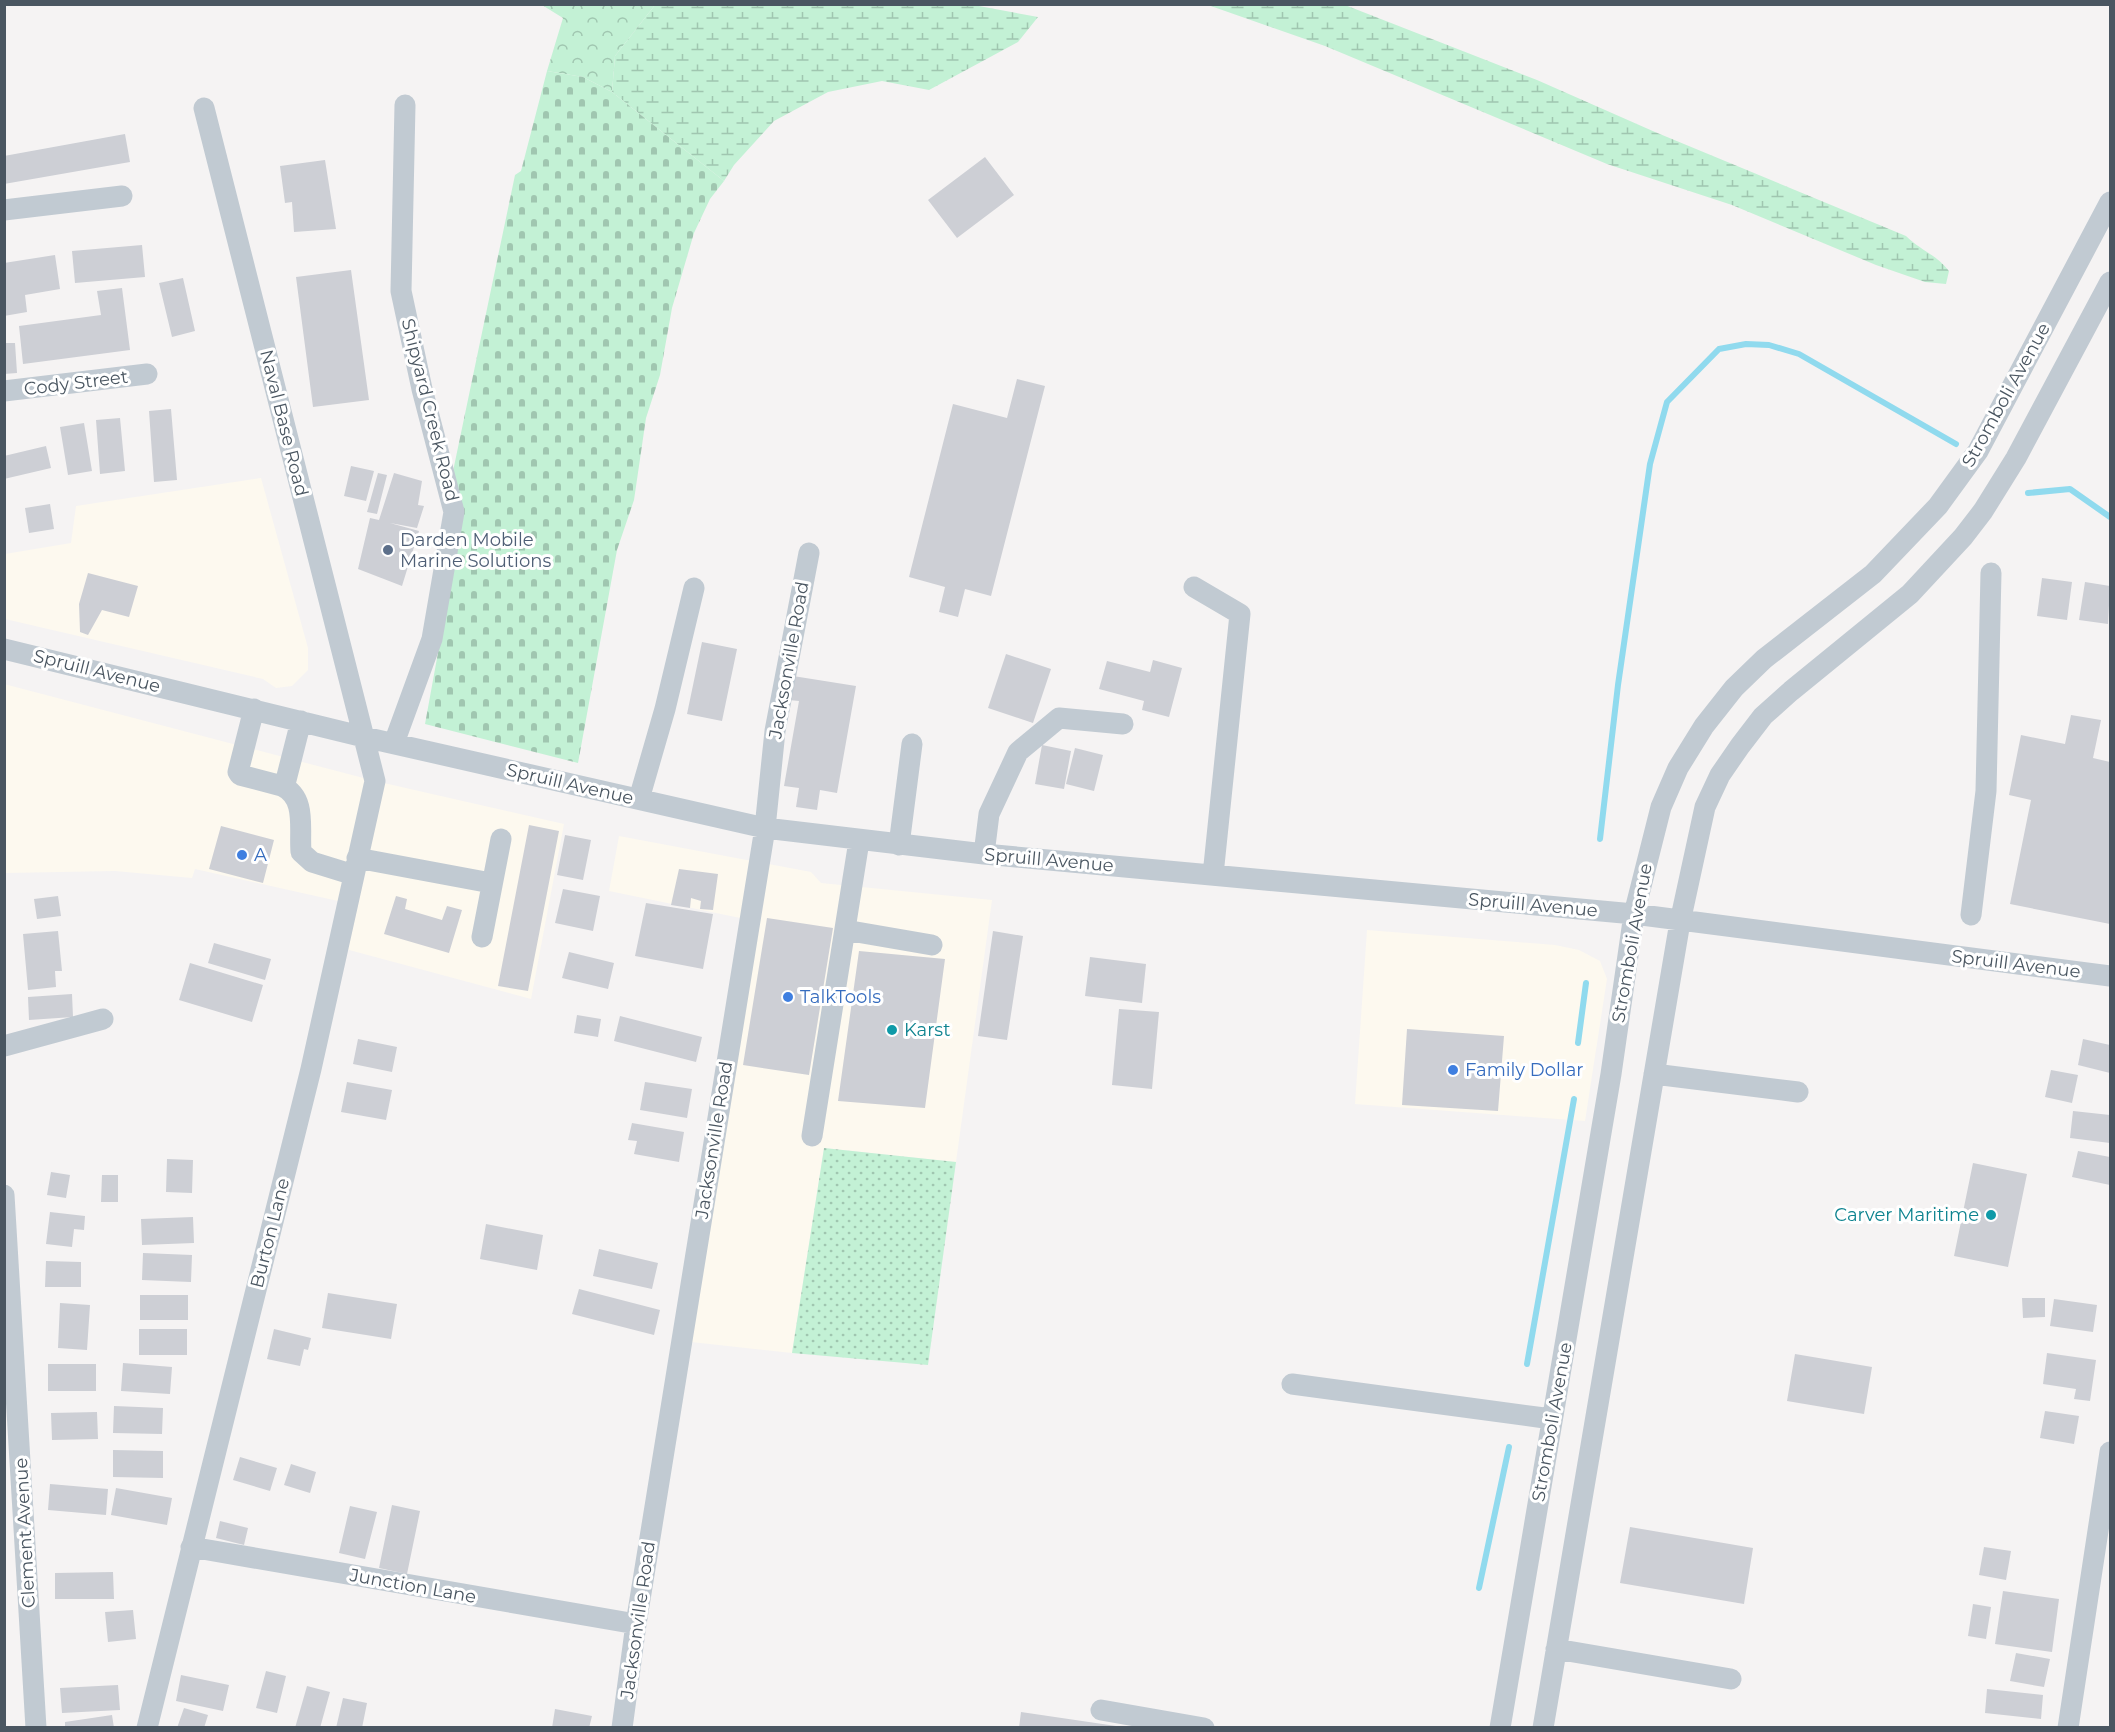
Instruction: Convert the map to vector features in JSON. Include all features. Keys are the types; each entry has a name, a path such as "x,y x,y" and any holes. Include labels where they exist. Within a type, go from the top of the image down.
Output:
{"street":[{"name":"Shipyard Creek Road","path":"394,743 432,639 454,512 422,389 401,291 405,105"},
{"name":"Naval Base Road","path":"204,108 364,737"},
{"path":"4,210 122,196"},
{"name":"Stromboli Avenue","path":"1500,1728 1611,1074 1634,914 1661,807 1678,768 1704,726 1734,688 1764,659 1840,601 1898,549 1938,506 1978,451 2110,202"},
{"name":"Stromboli Avenue","path":"1543,1728 1680,922 1706,807 1720,775 1763,716 1887,615 1935,568 1983,511 2016,458 2110,282"},
{"name":"Cody Street","path":"4,391 147,374"},
{"name":"Jacksonville Road","path":"622,1728 636,1624 765,828 775,731 808,553"},
{"path":"1971,915 1986,790 1991,573"},
{"path":"1194,587 1240,614 1212,875"},
{"path":"639,799 665,709 694,588"},
{"name":"Spruill Avenue","path":"4,649 364,737 765,828 859,841 984,854 1634,914 1680,922 2110,976"},
{"path":"254,710 238,772 240,775 282,786 294,792 300,806 301,852 312,862 491,883"},
{"path":"984,854 989,814 1018,752 1059,718 1123,724"},
{"path":"282,786 301,721"},
{"name":"Burton Lane","path":"147,1728 311,1069 375,781 364,737"},
{"path":"899,845 912,744"},
{"path":"482,938 501,839"},
{"path":"812,1136 859,841"},
{"path":"845,930 932,945"},
{"path":"4,1046 103,1019"},
{"path":"1654,1074 1798,1092"},
{"name":"Clement Avenue","path":"4,1195 13,1460 36,1728"},
{"path":"1292,1384 1552,1419"},
{"path":"2068,1728 2101,1576 2110,1452"},
{"name":"Junction Lane","path":"191,1547 636,1624"},
{"path":"1556,1649 1731,1679"},
{"path":"1101,1710 1204,1728"}],"shaded area":[{"path":"261,478 308,648 308,670 292,686 276,688 263,679 5,619 5,554 71,543 76,506"},
{"path":"4,684 375,781 564,824 531,999 338,947 347,903 195,869 192,878 115,871 5,873"},
{"path":"619,836 811,872 821,883 992,900 956,1162 824,1148 792,1353 682,1341 750,920 609,891"},
{"path":"1367,930 1555,945 1579,950 1600,961 1607,979 1585,1121 1355,1104"}],"green space":[{"path":"968,4 1038,17 1018,42 929,90 882,81 828,92 774,121 734,165 724,181 612,92 615,56 655,5"},
{"path":"542,5 655,5 615,56 612,92 583,77 547,71 563,18"},
{"path":"1208,5 1345,5 1537,80 1655,132 1906,236 1949,271 1946,284 1925,282 1876,265 1732,205 1607,164 1325,46"},
{"path":"547,71 583,77 612,92 724,181 710,199 694,233 672,308 660,375 646,418 634,500 617,550 578,763 425,724 464,510 452,476 515,175 521,171"},
{"path":"824,1148 956,1162 928,1365 792,1353"}],"building":[{"path":"125,134 130,162 4,184 4,156"},
{"path":"985,157 1014,195 957,238 928,200"},
{"path":"325,160 336,229 294,232 292,202 285,203 280,166"},
{"path":"142,245 145,277 75,283 72,251"},
{"path":"55,255 60,289 25,295 27,312 4,316 4,263"},
{"path":"351,270 369,400 313,407 296,277"},
{"path":"183,278 195,331 172,337 159,283"},
{"path":"122,288 130,350 23,364 19,326 101,315 97,291"},
{"path":"4,343 15,343 17,373 4,374"},
{"path":"1017,379 1045,386 991,596 965,589 958,617 939,612 945,587 909,577 953,404 1007,418"},
{"path":"171,409 177,480 154,482 149,411"},
{"path":"120,418 125,471 100,474 96,420"},
{"path":"84,423 92,471 68,475 60,427"},
{"path":"46,446 51,468 4,479 4,456"},
{"path":"351,466 374,471 366,501 344,496"},
{"path":"378,473 387,475 377,514 367,512"},
{"name":"Darden Mobile Marine Solutions","path":"394,473 422,481 418,505 424,506 417,528 390,523 419,531 402,586 358,569 370,518 379,520"},
{"path":"50,504 54,529 29,533 25,508"},
{"path":"88,573 138,586 129,617 102,610 88,635 80,632 79,604"},
{"path":"2042,578 2072,582 2067,620 2037,616"},
{"path":"2085,582 2110,586 2108,624 2079,620"},
{"path":"702,642 737,649 722,721 687,714"},
{"path":"1006,654 1051,669 1033,723 988,708"},
{"path":"1153,660 1182,668 1169,717 1142,710 1144,701 1099,689 1107,661 1150,672"},
{"path":"793,676 856,686 837,793 820,790 817,810 796,807 799,788 784,786 799,701 789,700"},
{"path":"2071,715 2101,720 2093,758 2110,762 2110,924 2010,904 2031,800 2009,795 2021,735 2065,744"},
{"path":"1042,745 1071,751 1064,789 1035,784"},
{"path":"1075,748 1103,755 1094,791 1066,784"},
{"path":"529,825 559,831 528,991 498,986"},
{"name":"A","path":"221,826 274,840 263,883 209,869"},
{"path":"565,835 591,840 583,880 557,875"},
{"path":"679,869 718,874 713,910 700,909 701,901 691,898 690,908 671,905"},
{"path":"563,889 600,896 593,931 555,923"},
{"path":"58,896 61,916 37,919 34,899"},
{"path":"396,896 407,899 405,909 442,920 447,906 462,910 449,953 384,934"},
{"path":"646,903 713,914 703,969 635,956"},
{"name":"TalkTools","path":"767,918 833,928 809,1075 743,1065"},
{"path":"58,931 62,971 55,971 56,987 28,990 23,934"},
{"path":"993,931 1023,936 1007,1040 978,1036"},
{"path":"214,943 271,959 265,980 208,963"},
{"name":"Karst","path":"859,951 945,959 925,1108 838,1101"},
{"path":"569,952 614,963 608,989 562,978"},
{"path":"1090,957 1146,964 1142,1003 1085,996"},
{"path":"190,963 263,985 252,1022 179,1000"},
{"path":"72,994 73,1017 29,1020 28,997"},
{"path":"1119,1009 1159,1012 1152,1089 1112,1085"},
{"path":"577,1015 601,1019 598,1037 574,1033"},
{"path":"620,1016 702,1037 696,1062 614,1041"},
{"name":"Family Dollar","path":"1407,1029 1504,1036 1498,1111 1402,1105"},
{"path":"358,1039 397,1047 392,1072 353,1064"},
{"path":"2083,1039 2110,1045 2110,1073 2078,1065"},
{"path":"2051,1070 2078,1075 2072,1103 2045,1097"},
{"path":"347,1082 392,1090 386,1120 341,1112"},
{"path":"645,1082 692,1089 687,1118 640,1110"},
{"path":"2073,1111 2110,1115 2110,1143 2070,1138"},
{"path":"632,1123 684,1132 679,1162 634,1154 637,1141 628,1140"},
{"path":"2078,1151 2110,1157 2110,1185 2072,1177"},
{"path":"167,1159 193,1160 192,1193 166,1192"},
{"name":"Carver Maritime","path":"1973,1163 2027,1174 2008,1267 1954,1256"},
{"path":"51,1172 70,1175 66,1198 47,1195"},
{"path":"102,1175 118,1175 118,1202 101,1202"},
{"path":"50,1212 85,1216 84,1230 74,1229 72,1247 46,1244"},
{"path":"193,1217 194,1243 142,1245 141,1219"},
{"path":"486,1224 543,1235 537,1270 480,1259"},
{"path":"599,1249 658,1263 652,1289 593,1276"},
{"path":"143,1253 192,1255 191,1282 142,1280"},
{"path":"46,1261 81,1262 81,1287 45,1287"},
{"path":"579,1289 660,1310 654,1335 572,1314"},
{"path":"328,1293 397,1304 391,1339 322,1328"},
{"path":"140,1295 188,1295 188,1320 140,1320"},
{"path":"2022,1298 2045,1298 2045,1317 2023,1318"},
{"path":"2054,1299 2097,1305 2093,1332 2050,1326"},
{"path":"60,1303 90,1305 87,1350 58,1348"},
{"path":"139,1329 187,1329 187,1355 139,1355"},
{"path":"274,1329 311,1338 308,1350 304,1349 300,1366 267,1359"},
{"path":"2047,1353 2096,1360 2090,1401 2074,1399 2076,1389 2043,1384"},
{"path":"1795,1354 1872,1367 1864,1414 1787,1401"},
{"path":"123,1363 172,1367 170,1394 121,1391"},
{"path":"48,1364 96,1364 96,1391 48,1391"},
{"path":"114,1406 163,1408 162,1434 113,1433"},
{"path":"2045,1411 2079,1416 2074,1444 2040,1438"},
{"path":"97,1412 98,1439 52,1440 51,1413"},
{"path":"113,1450 163,1451 163,1478 113,1477"},
{"path":"240,1457 277,1468 270,1491 233,1480"},
{"path":"291,1464 316,1472 310,1493 284,1485"},
{"path":"50,1484 108,1489 106,1515 48,1510"},
{"path":"116,1488 172,1498 167,1525 111,1515"},
{"path":"392,1505 420,1511 407,1574 379,1568"},
{"path":"350,1506 377,1512 365,1559 339,1553"},
{"path":"220,1521 248,1528 244,1545 216,1538"},
{"path":"1630,1527 1753,1548 1744,1604 1620,1583"},
{"path":"1984,1547 2011,1551 2006,1580 1979,1575"},
{"path":"113,1572 114,1599 55,1599 55,1573"},
{"path":"2003,1591 2059,1599 2052,1652 1995,1644"},
{"path":"1973,1604 1991,1607 1986,1639 1968,1636"},
{"path":"133,1610 136,1639 108,1642 105,1612"},
{"path":"2016,1653 2050,1659 2044,1687 2010,1681"},
{"path":"266,1671 286,1676 277,1713 256,1708"},
{"path":"181,1675 229,1685 223,1711 176,1701"},
{"path":"118,1685 120,1710 62,1713 60,1688"},
{"path":"307,1686 330,1692 320,1728 295,1728"},
{"path":"1987,1689 2043,1695 2041,1719 1985,1713"},
{"path":"343,1698 367,1703 362,1728 336,1728"},
{"path":"184,1708 208,1715 204,1728 177,1728"},
{"path":"555,1709 592,1716 589,1728 552,1728"},
{"path":"1021,1712 1116,1726 1116,1728 1019,1728"},
{"path":"112,1715 114,1728 65,1728 65,1722"}],"waterway":[{"path":"1600,839 1618,685 1650,464 1667,402 1719,349 1746,344 1769,345 1799,354 1956,444"},
{"path":"2028,493 2070,489 2110,517"},
{"path":"1578,1043 1586,983"},
{"path":"1527,1364 1574,1099"},
{"path":"1479,1588 1509,1447"}],"place":[{"name":"Darden Mobile Marine Solutions","path":"388,550"},
{"name":"A","path":"242,855"},
{"name":"TalkTools","path":"788,997"},
{"name":"Karst","path":"892,1030"},
{"name":"Family Dollar","path":"1453,1070"},
{"name":"Carver Maritime","path":"1991,1215"}]}
